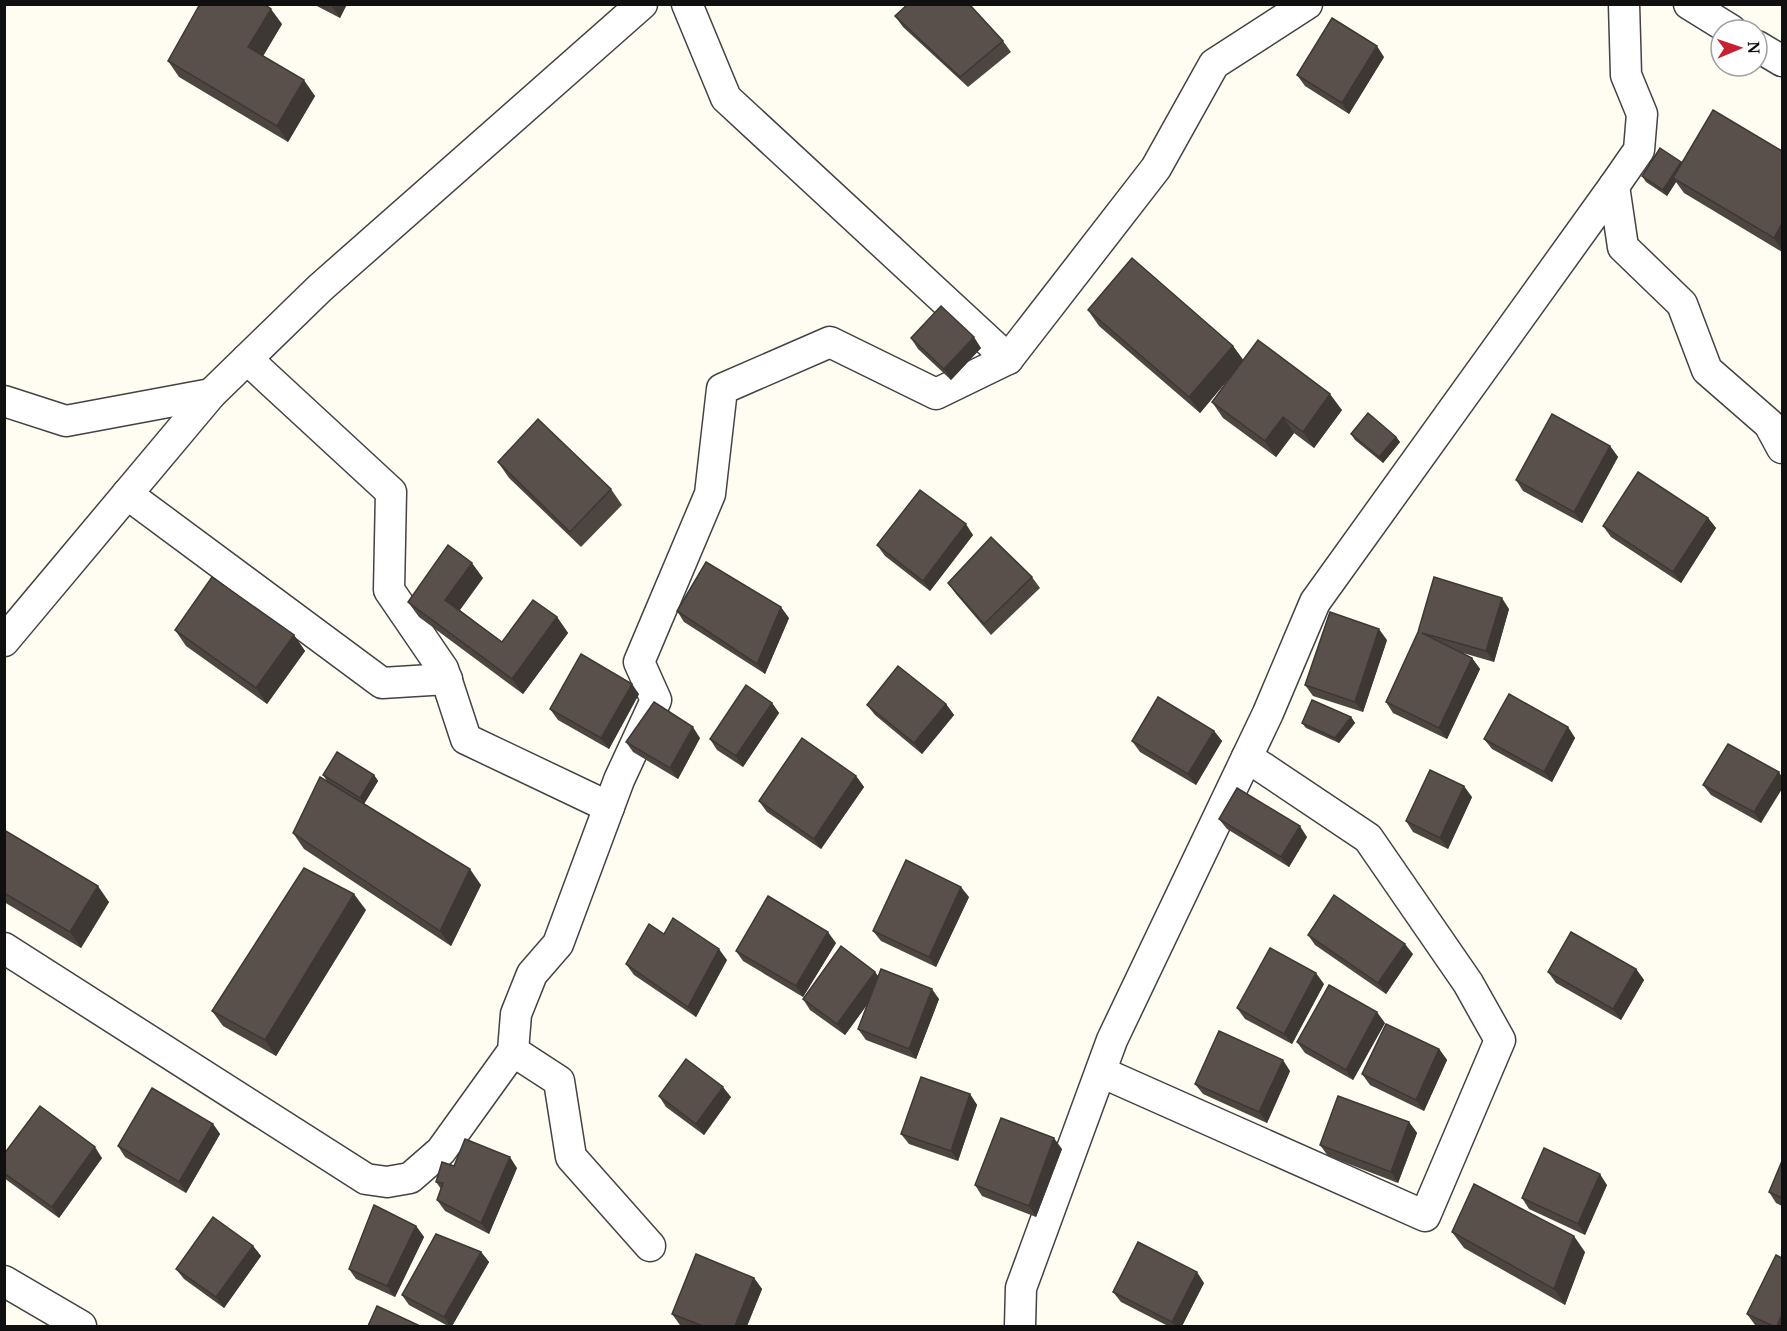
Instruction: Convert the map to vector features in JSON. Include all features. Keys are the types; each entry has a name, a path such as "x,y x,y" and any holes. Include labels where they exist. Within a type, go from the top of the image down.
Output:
{"street":[{"path":"4,641 211,394 320,288 642,4"},
{"path":"687,4 726,98 1008,359"},
{"path":"4,948 366,1179 387,1182 410,1178 441,1151 513,1051 516,1014 532,974 558,944 619,780 656,700 639,662 710,494 722,389 830,342 936,394 1008,359 1156,168 1214,64 1307,4"},
{"path":"1020,1326 1021,1288 1112,1040 1268,713 1315,602 1639,150 1642,114 1626,75 1624,4"},
{"path":"1689,4 1724,18"},
{"path":"1769,54 1782,62"},
{"path":"1614,186 1623,247 1682,304 1707,370 1769,424 1782,448"},
{"path":"247,359 392,492 389,590 443,669 466,739 609,807"},
{"path":"4,400 66,420 211,394"},
{"path":"128,494 382,683 447,679"},
{"path":"1101,1072 1425,1216 1500,1040 1468,983 1368,838 1247,757"},
{"path":"513,1051 559,1081 571,1157 650,1246"},
{"path":"4,1281 81,1326"}],"building":[{"path":"200,4 264,4 271,9 248,47 304,80 277,126 168,61"},
{"path":"908,4 969,4 1003,41 960,77 895,16"},
{"path":"1332,18 1377,46 1342,103 1297,75"},
{"path":"1713,110 1782,151 1782,223 1774,238 1673,178"},
{"path":"1660,148 1681,162 1663,190 1642,176"},
{"path":"1132,258 1233,346 1189,397 1088,310"},
{"path":"941,306 974,337 944,369 911,338"},
{"path":"1258,340 1330,394 1303,432 1283,417 1265,441 1212,402"},
{"path":"1368,413 1396,437 1379,457 1351,434"},
{"path":"1552,414 1610,446 1574,512 1516,480"},
{"path":"538,419 611,489 570,532 498,462"},
{"path":"1638,472 1708,518 1673,572 1603,526"},
{"path":"920,490 966,524 923,581 877,545"},
{"path":"991,537 1032,577 984,624 948,583"},
{"path":"448,545 472,563 445,600 502,642 533,600 557,617 512,679 408,602"},
{"path":"706,562 781,607 757,664 677,611"},
{"path":"212,577 294,635 256,688 175,630"},
{"path":"1434,577 1502,598 1486,651 1422,633 1472,658 1439,728 1386,702 1418,632"},
{"path":"1330,612 1379,629 1355,702 1305,685"},
{"path":"581,654 632,684 601,738 550,709"},
{"path":"898,666 946,704 914,743 867,705"},
{"path":"746,685 772,703 736,756 710,739"},
{"path":"1509,694 1568,727 1544,772 1484,739"},
{"path":"1158,697 1214,731 1188,774 1132,741"},
{"path":"1312,700 1351,717 1335,738 1302,723"},
{"path":"654,702 693,727 670,768 626,742"},
{"path":"802,738 856,776 814,839 759,801"},
{"path":"1728,744 1779,772 1754,812 1703,785"},
{"path":"337,752 374,775 360,798 323,775"},
{"path":"1430,770 1464,786 1440,838 1406,821"},
{"path":"320,777 470,869 440,931 293,833"},
{"path":"1237,788 1300,826 1281,857 1219,819"},
{"path":"4,830 98,886 70,932 4,893"},
{"path":"906,860 961,887 929,957 873,931"},
{"path":"304,868 354,894 265,1040 212,1011"},
{"path":"1334,895 1405,944 1378,983 1308,935"},
{"path":"768,896 828,932 796,986 736,951"},
{"path":"673,918 719,949 688,1007 626,964 649,924 664,934"},
{"path":"1571,932 1636,969 1613,1009 1548,972"},
{"path":"841,946 875,972 837,1024 803,999"},
{"path":"1270,948 1316,973 1284,1034 1237,1008"},
{"path":"881,969 932,989 909,1049 858,1029"},
{"path":"1329,985 1377,1012 1346,1070 1297,1042"},
{"path":"1386,1024 1439,1049 1416,1100 1362,1074"},
{"path":"1219,1031 1283,1060 1259,1112 1195,1084"},
{"path":"686,1059 723,1087 696,1124 659,1096"},
{"path":"921,1077 970,1094 951,1151 901,1134"},
{"path":"152,1088 213,1124 179,1182 118,1146"},
{"path":"1338,1096 1409,1122 1391,1172 1320,1145"},
{"path":"40,1106 95,1147 52,1207 4,1173 4,1154"},
{"path":"1001,1118 1054,1138 1029,1206 975,1185"},
{"path":"465,1139 510,1157 481,1223 437,1200 443,1183 436,1182 442,1162 454,1166"},
{"path":"1544,1148 1600,1174 1578,1224 1522,1198"},
{"path":"1782,1161 1782,1198 1769,1192"},
{"path":"1474,1184 1574,1236 1554,1289 1452,1232"},
{"path":"374,1205 416,1226 387,1286 349,1269"},
{"path":"213,1217 253,1246 216,1297 176,1269"},
{"path":"436,1234 481,1252 444,1317 402,1295"},
{"path":"1138,1242 1197,1272 1172,1322 1113,1292"},
{"path":"696,1254 754,1278 735,1326 703,1326 672,1314"},
{"path":"1776,1255 1782,1258 1782,1314 1777,1326 1773,1326 1747,1314"},
{"path":"377,1306 420,1326 368,1326"}]}
